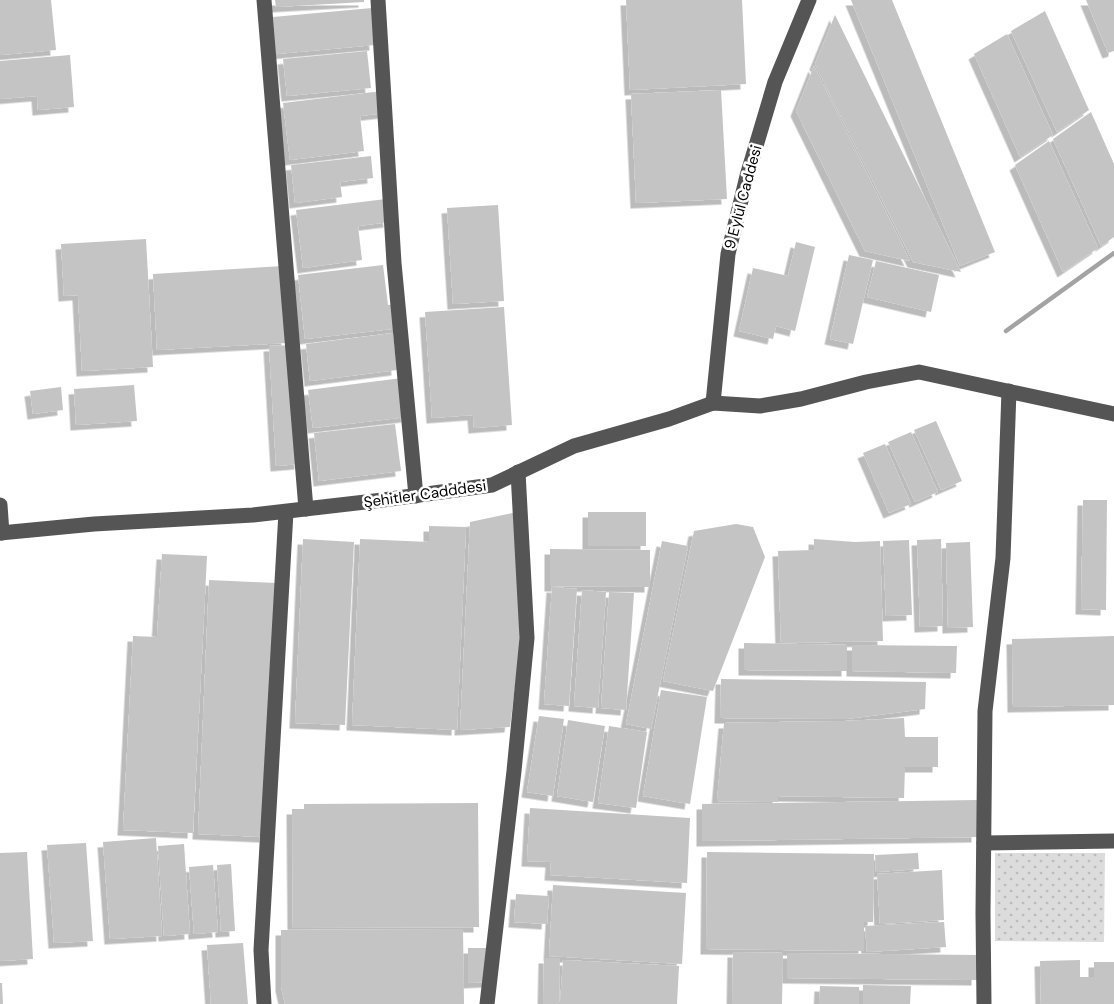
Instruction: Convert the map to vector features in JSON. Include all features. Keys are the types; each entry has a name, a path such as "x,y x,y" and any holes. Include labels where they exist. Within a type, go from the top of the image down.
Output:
{"street":[{"path":"264,0 306,509"},
{"path":"378,0 394,263 416,496"},
{"name":"9 Eylül Caddesi","path":"713,403 728,254 747,176 776,82 809,0"},
{"name":"Şehitler Cadddesi","path":"1,533 94,524 286,512 492,485 574,446 669,419 713,403 760,406 919,372 1114,414"},
{"path":"984,1004 986,711 1003,558 1009,391"},
{"path":"487,1004 514,771 526,638 518,472"},
{"path":"0,505 1,533"},
{"path":"264,1004 261,950 286,512"},
{"path":"984,843 1114,841"}],"shaded area":[{"path":"995,853 1105,853 1104,942 995,941"}],"building":[{"path":"0,0 51,0 56,50 0,55"},
{"path":"275,0 364,0 364,2 276,7"},
{"path":"626,0 742,0 746,84 630,90"},
{"path":"851,0 892,0 995,252 960,266"},
{"path":"1086,0 1114,0 1114,51 1108,53"},
{"path":"372,8 375,45 276,54 273,17"},
{"path":"1045,11 1089,110 1057,132 1011,31"},
{"path":"835,15 961,272 913,262 815,64"},
{"path":"1007,34 1053,135 1020,157 974,54"},
{"path":"367,51 371,88 287,96 283,59"},
{"path":"70,55 74,107 38,110 37,96 0,99 0,61"},
{"path":"814,66 910,261 865,251 796,111"},
{"path":"721,90 727,199 636,203 631,94"},
{"path":"382,91 385,113 360,116 364,151 290,160 283,103"},
{"path":"1091,112 1114,164 1114,237 1101,246 1053,139"},
{"path":"1049,141 1098,248 1063,272 1015,165"},
{"path":"371,156 373,178 340,182 342,197 295,203 291,165"},
{"path":"386,199 389,222 358,226 362,260 303,268 296,210"},
{"path":"498,205 504,301 453,304 447,208"},
{"path":"146,239 153,367 82,371 78,295 64,296 61,244"},
{"path":"796,242 815,247 795,331 776,326 773,339 739,331 753,268 788,276"},
{"path":"849,255 873,260 853,344 830,339"},
{"path":"876,261 939,275 931,312 867,297"},
{"path":"383,265 388,305 398,304 400,328 305,339 298,275"},
{"path":"283,266 287,343 157,350 153,274"},
{"path":"504,307 512,425 474,428 473,415 432,418 425,312"},
{"path":"393,333 397,370 310,381 306,344"},
{"path":"293,345 300,464 276,466 269,346"},
{"path":"402,378 407,417 313,428 308,390"},
{"path":"134,385 137,421 76,425 74,389"},
{"path":"61,387 63,410 33,414 30,391"},
{"path":"936,421 962,481 941,490 914,430"},
{"path":"395,424 401,471 319,481 314,433"},
{"path":"911,432 938,492 915,502 888,442"},
{"path":"885,444 911,504 889,513 863,453"},
{"path":"1083,500 1107,500 1106,610 1081,609"},
{"path":"517,512 520,646 510,727 460,730 470,522"},
{"path":"588,512 646,512 646,546 588,546"},
{"path":"736,524 753,527 765,557 713,691 663,681 694,531"},
{"path":"429,526 466,527 457,730 352,725 360,539 429,542"},
{"path":"303,539 354,542 345,725 295,723"},
{"path":"814,539 880,541 883,641 781,643 778,551 814,550"},
{"path":"941,539 943,626 920,627 917,540"},
{"path":"909,540 912,615 886,616 883,541"},
{"path":"662,541 688,546 651,729 626,724"},
{"path":"970,542 973,627 948,628 946,543"},
{"path":"550,549 650,550 650,587 550,586"},
{"path":"162,554 207,556 193,833 123,830 133,636 157,637"},
{"path":"209,580 276,583 265,837 198,834"},
{"path":"552,587 577,589 569,706 544,704"},
{"path":"582,590 606,592 598,708 574,706"},
{"path":"609,592 634,593 626,710 601,708"},
{"path":"1114,636 1114,705 1013,707 1012,639"},
{"path":"744,643 847,645 847,671 744,670"},
{"path":"852,645 957,646 956,673 852,671"},
{"path":"721,679 926,682 925,709 846,719 720,718"},
{"path":"661,690 707,697 690,804 643,796"},
{"path":"539,716 564,719 553,796 527,792"},
{"path":"904,718 905,737 938,737 938,767 905,767 904,798 778,796 778,802 717,801 724,723"},
{"path":"568,720 605,726 593,802 557,796"},
{"path":"609,726 647,732 636,808 598,803"},
{"path":"977,800 977,837 702,841 702,804"},
{"path":"478,803 479,927 293,928 292,809 304,809 304,804"},
{"path":"530,808 690,818 687,883 550,875 551,862 527,861"},
{"path":"156,838 162,936 110,939 103,842"},
{"path":"86,843 93,941 54,943 47,845"},
{"path":"184,844 190,934 164,936 158,846"},
{"path":"27,852 33,959 0,961 0,853"},
{"path":"707,852 874,854 873,922 864,922 864,951 706,949"},
{"path":"918,853 919,869 876,872 875,855"},
{"path":"231,864 235,931 221,932 217,865"},
{"path":"213,865 218,932 194,934 189,867"},
{"path":"942,870 944,920 880,924 877,874"},
{"path":"553,885 686,893 682,964 549,956"},
{"path":"516,894 549,896 547,924 514,922"},
{"path":"944,922 946,947 867,952 865,926"},
{"path":"463,929 464,1004 285,1004 281,986 281,930"},
{"path":"243,943 248,1004 211,1004 207,945"},
{"path":"468,948 488,948 488,982 468,983"},
{"path":"733,952 783,953 782,1004 732,1004"},
{"path":"787,953 977,955 977,980 787,978"},
{"path":"544,958 560,958 559,1004 543,1004"},
{"path":"563,960 679,966 677,1004 560,1004"},
{"path":"1080,960 1080,977 1094,977 1094,962 1114,962 1114,1004 1041,1004 1040,961"},
{"path":"0,983 2,983 3,1004 0,1004"},
{"path":"863,985 911,986 910,1004 863,1004"},
{"path":"820,986 859,987 859,1004 819,1004"}],"waterway":[{"path":"1006,331 1114,253"}]}
